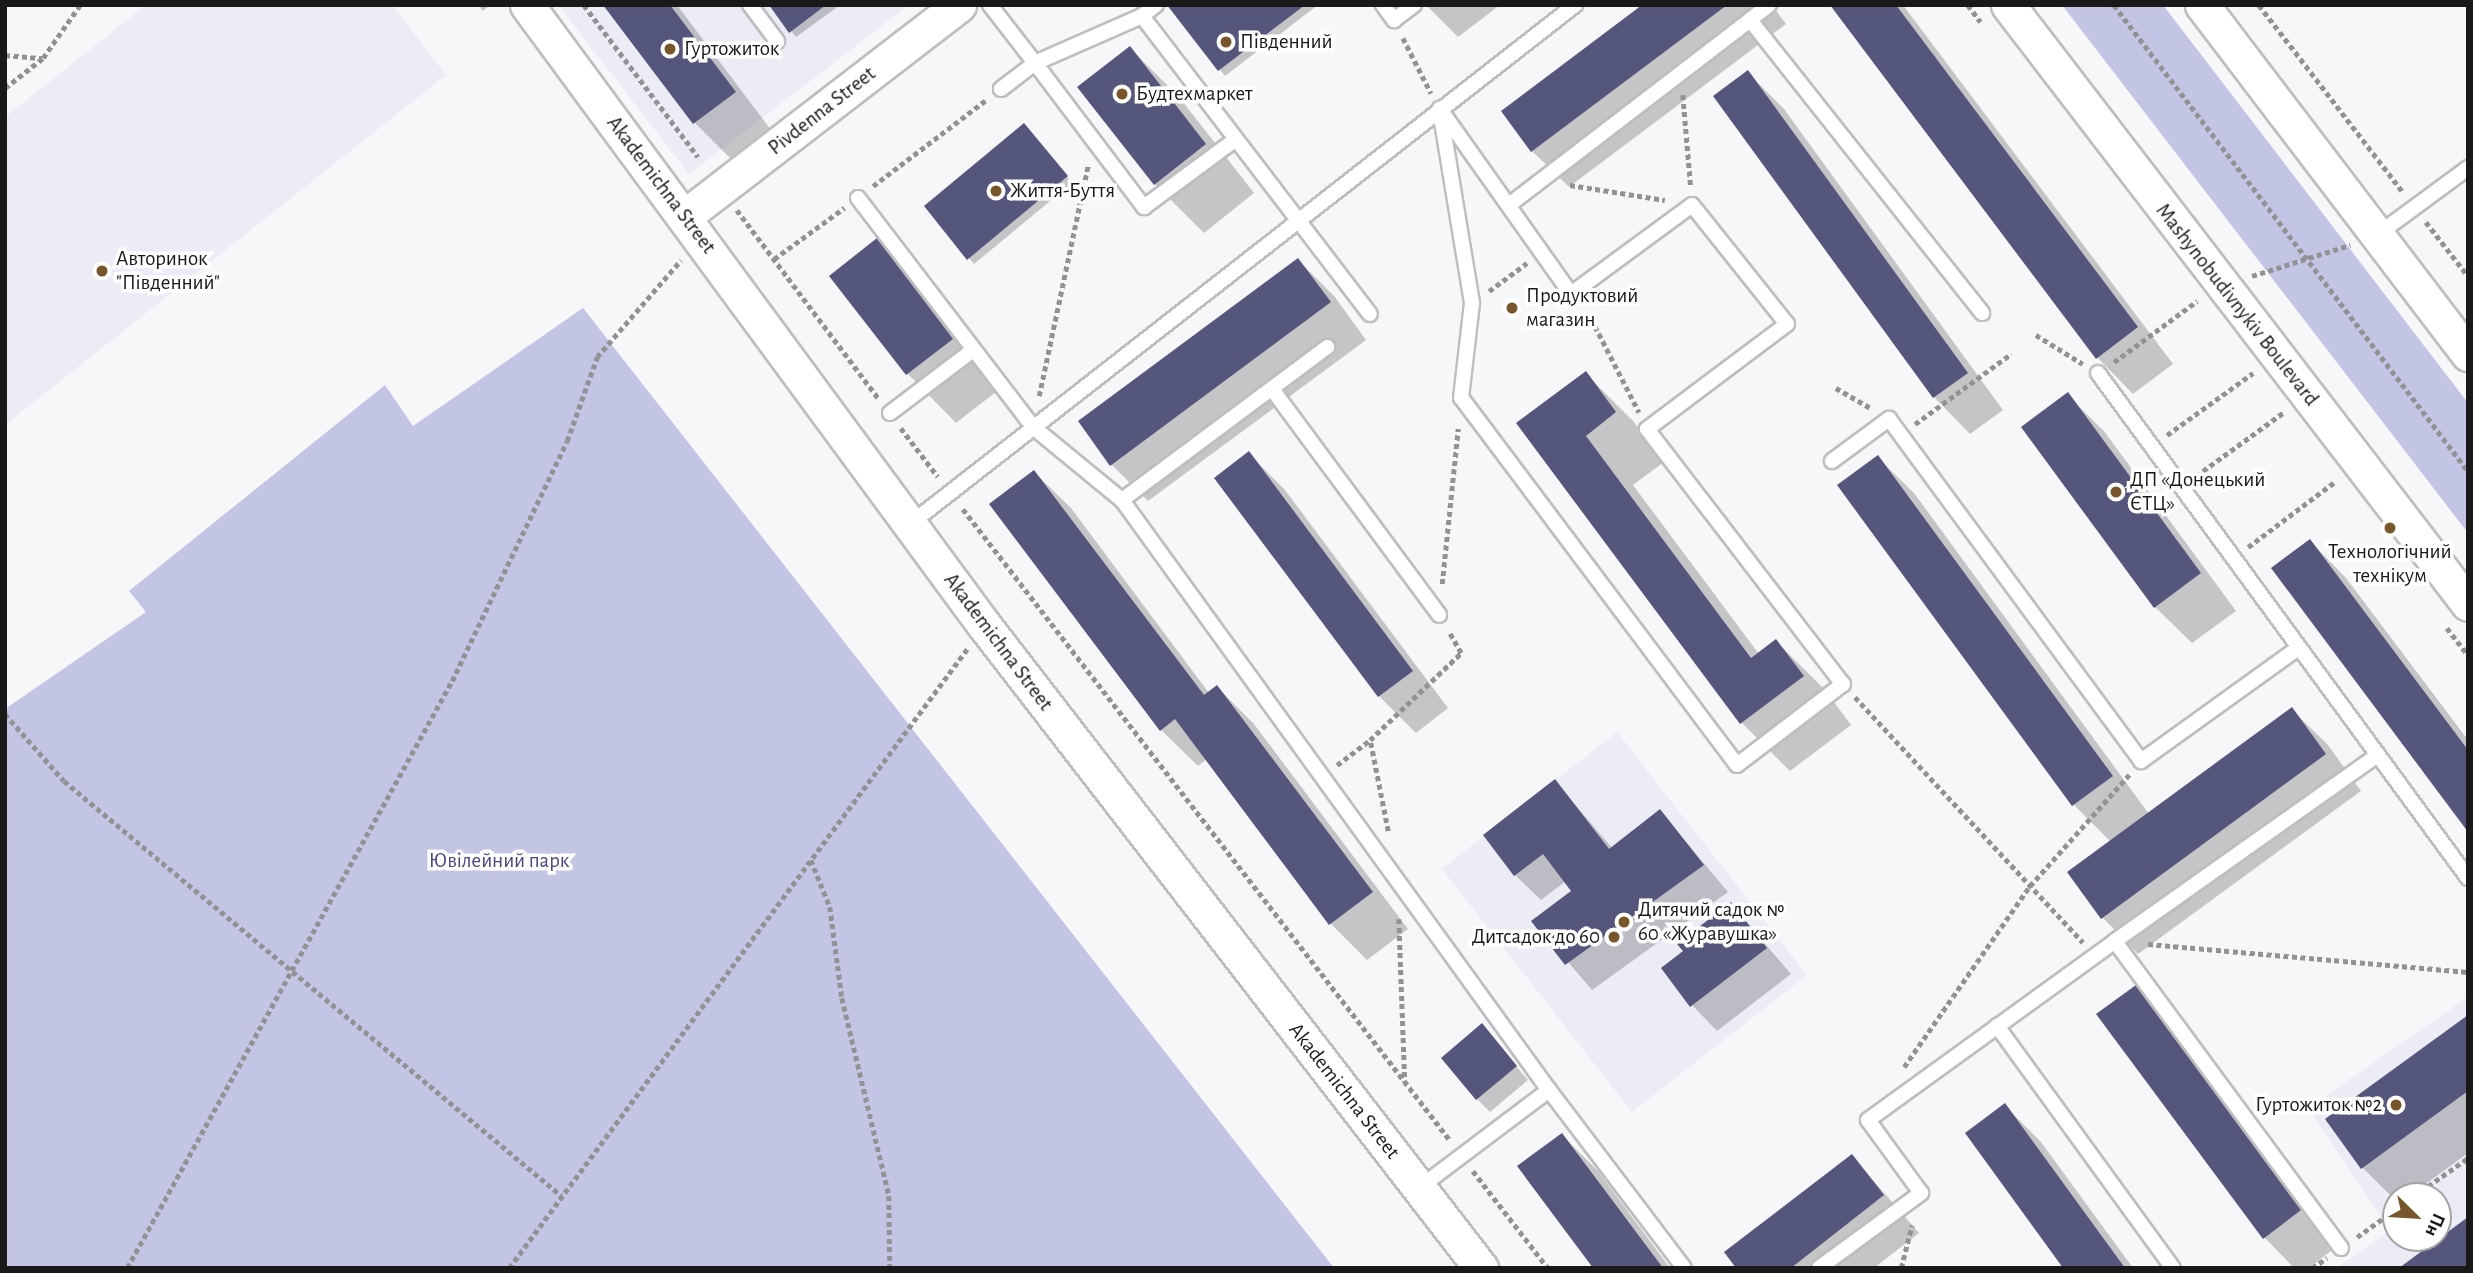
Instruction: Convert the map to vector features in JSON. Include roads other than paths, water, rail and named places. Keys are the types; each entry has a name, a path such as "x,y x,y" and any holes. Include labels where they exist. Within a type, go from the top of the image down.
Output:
{"street":[{"name":"Akademichna Street","path":"527,5 984,625 1481,1268"},
{"name":"Pivdenna Street","path":"693,227 959,5"},
{"name":"Mashynobudivnykiv Boulevard","path":"2008,5 2468,604"},
{"path":"2202,5 2468,354"}],"lane":[{"path":"750,5 777,41"},
{"path":"990,5 1144,207 1235,140"},
{"path":"1001,89 1035,63 1142,16 1156,5"},
{"path":"1383,5 1394,20 1414,5"},
{"path":"1547,5 1558,18"},
{"path":"910,524 1575,5"},
{"path":"1509,205 1769,5"},
{"path":"1142,16 1296,221 1370,314"},
{"path":"1751,20 1982,313"},
{"path":"1440,109 1571,294 1692,205 1787,324 1647,429 1843,684 1737,765 1461,398 1472,303 1440,109"},
{"path":"2377,234 2468,168"},
{"path":"858,198 1033,427 1122,500 1549,1090 1684,1268"},
{"path":"1122,500 1326,347"},
{"path":"890,413 973,350"},
{"path":"2098,373 2468,878"},
{"path":"1272,389 1438,615"},
{"path":"1832,461 1889,419 2141,761 2298,648"},
{"path":"1819,1268 1921,1193 1868,1120 2378,755"},
{"path":"2115,941 2341,1248"},
{"path":"1997,1026 2173,1268"},
{"path":"1419,1188 1549,1090"}],"place":[{"name":"Південний","path":"1226,42"},
{"name":"Гуртожиток","path":"670,49"},
{"name":"Будтехмаркет","path":"1122,94"},
{"name":"Життя-Буття","path":"996,191"},
{"name":"Авторинок \"Південний\"","path":"102,271"},
{"name":"Продуктовий магазин","path":"1512,308"},
{"name":"ДП «Донецький ЄТЦ»","path":"2116,492"},
{"name":"Технологічний технікум","path":"2390,528"},
{"name":"Дитячий садок № 60 «Журавушка»","path":"1624,922"},
{"name":"Дитсадок до 60","path":"1614,937"},
{"name":"Гуртожиток №2","path":"2396,1105"}],"park label":[{"name":"Ювілейний парк","path":"499,861"}]}
